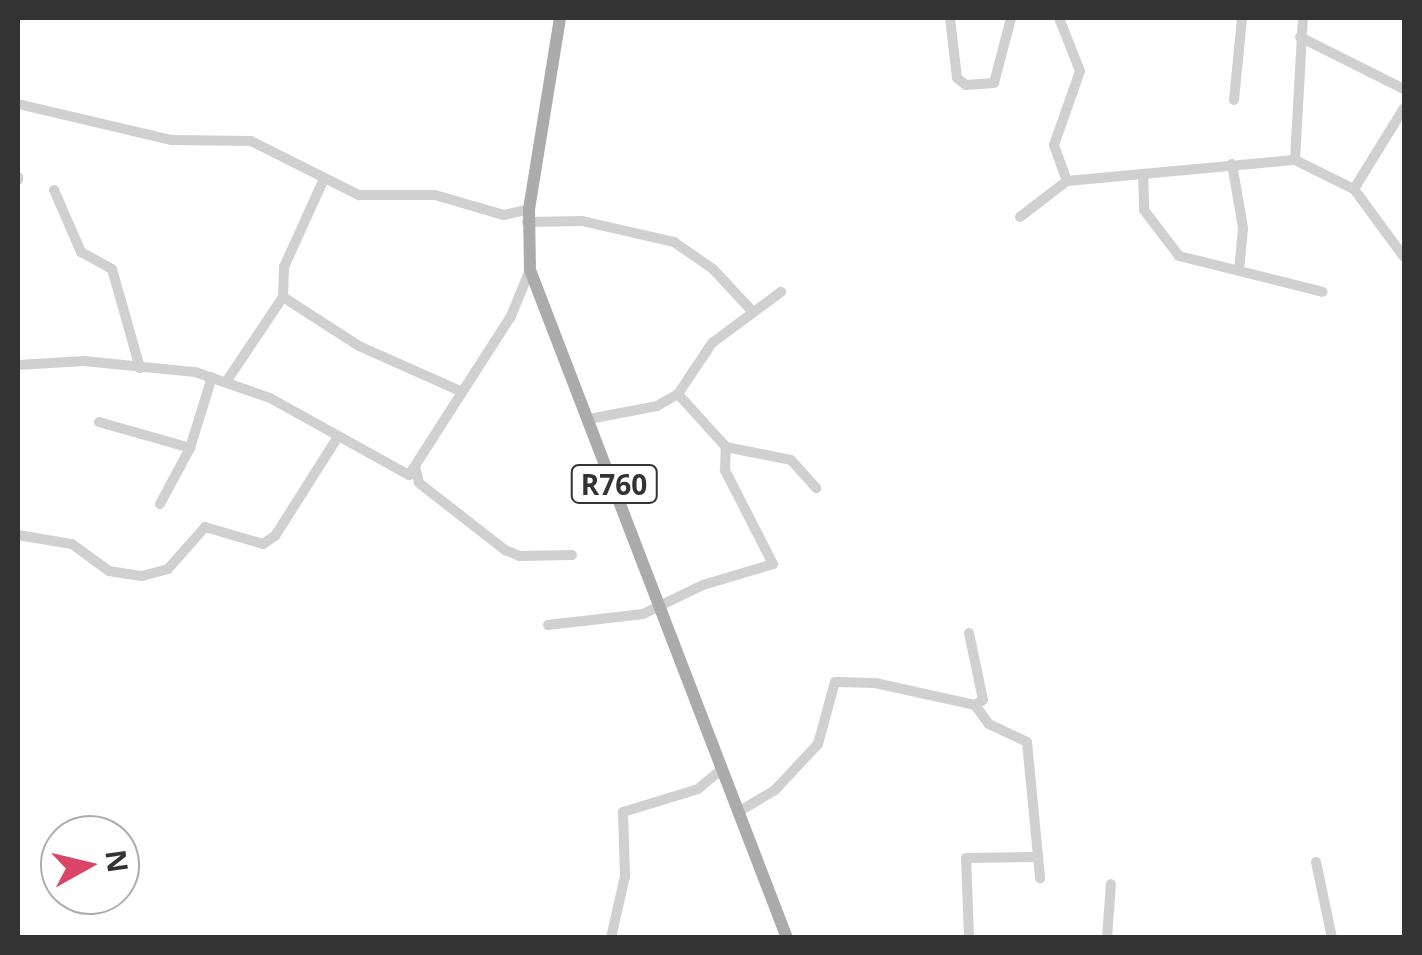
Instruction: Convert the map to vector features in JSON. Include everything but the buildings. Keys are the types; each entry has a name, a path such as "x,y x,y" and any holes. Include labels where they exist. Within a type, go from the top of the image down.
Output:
{"main road":[{"name":"R760","path":"560,18 528,215 530,270 787,938"}],"street":[{"path":"950,18 958,78 966,86 994,83 1010,18"},
{"path":"1059,18 1080,70 1054,145 1067,182"},
{"path":"1234,100 1242,18"},
{"path":"1295,160 1302,18"},
{"path":"1300,38 1404,89"},
{"path":"18,104 172,140 237,138 280,151 324,179 358,194 434,195 504,215 582,222 674,242 713,270 752,311"},
{"path":"1354,189 1404,108"},
{"path":"1020,217 1067,182 1295,160 1354,189 1404,257"},
{"path":"1232,164 1242,228 1238,270"},
{"path":"1144,174 1144,210 1174,252 1323,292"},
{"path":"226,382 282,298 284,267 324,179"},
{"path":"54,190 82,252 112,269 140,368"},
{"path":"530,270 510,316 458,390 416,470 419,483 511,553 572,555"},
{"path":"589,419 656,406 678,394 697,360 752,311 780,292"},
{"path":"282,298 359,346 458,390"},
{"path":"18,365 84,361 212,378 270,398 336,440 404,474 416,470"},
{"path":"160,504 190,448 212,378"},
{"path":"678,394 726,447 791,460 816,488"},
{"path":"99,422 190,448"},
{"path":"18,535 72,544 109,571 142,576 168,569 205,527 263,544 275,536 336,440"},
{"path":"548,625 661,606 775,562 725,470 726,447"},
{"path":"969,633 982,696 974,705"},
{"path":"738,812 775,790 818,744 835,682 875,684 974,705 989,724 1027,742 1040,878"},
{"path":"611,938 625,876 623,812 698,789 721,770"},
{"path":"969,938 966,858 1037,857"},
{"path":"1316,862 1332,938"},
{"path":"1107,938 1111,884"}]}
